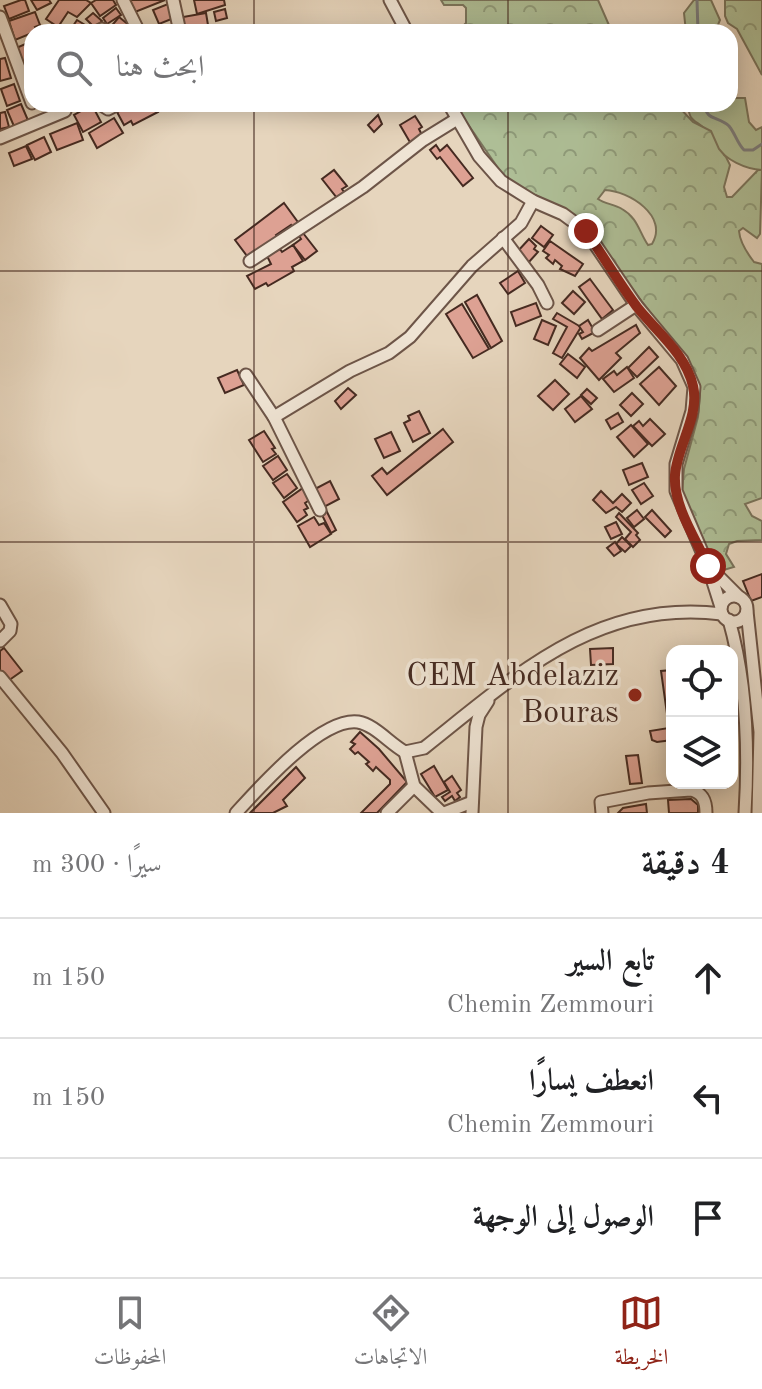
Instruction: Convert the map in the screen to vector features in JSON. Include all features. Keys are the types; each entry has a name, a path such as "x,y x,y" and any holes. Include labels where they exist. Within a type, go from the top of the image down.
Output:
{"street":[{"path":"123,0 134,24"},
{"path":"173,0 178,24"},
{"path":"390,0 403,24"},
{"path":"0,17 24,82"},
{"path":"34,112 37,121"},
{"path":"0,138 62,112"},
{"path":"453,112 479,156 501,181 533,201 563,214 586,231 636,305 682,360 694,387 692,411 676,464 675,482 678,500 708,566 736,650 747,735 745,813"},
{"path":"250,261 363,187 423,140 457,119"},
{"path":"274,417 350,371 389,353 410,337 472,266 521,223 533,201"},
{"path":"503,238 538,285 547,303"},
{"path":"598,330 636,305"},
{"path":"246,375 274,417 320,510"},
{"path":"708,566 745,603 747,611 760,732 758,813"},
{"path":"724,614 726,599 739,597"},
{"path":"0,605 11,624 10,631 0,641"},
{"path":"405,752 424,748 493,693 562,644 582,635 649,613 686,610 742,619 747,611"},
{"path":"0,677 62,753 104,813"},
{"path":"236,813 265,780 307,743 349,722 362,723 405,752 414,786 443,813 472,807 476,727 479,715 493,693"},
{"path":"387,813 414,786"},
{"path":"602,813 601,802 648,793 691,790 704,797 706,813"}],"green space":[{"path":"441,0 598,0 608,24 465,24 466,8 463,5 444,5"},
{"path":"694,0 711,0 720,20 718,24 685,24 684,13"},
{"path":"725,0 762,0 762,75 738,31 738,24 730,24 725,16"},
{"path":"738,98 745,98 749,122 756,130 762,127 762,170 743,166 725,156 708,132 689,114 738,112"},
{"path":"460,112 684,112 693,122 711,131 726,157 730,165 724,187 727,197 732,197 758,170 762,170 760,234 757,238 743,228 739,231 749,255 754,262 762,264 762,498 745,504 752,516 762,521 762,540 729,544 726,554 734,567 720,571 698,533 682,492 700,395 693,368 602,245 509,184","holes":["605,190 625,195 651,215 656,234 652,244 648,245 627,213 598,199"]}],"building":[{"path":"25,0 29,11 9,19 4,6"},
{"path":"31,0 49,0 51,3 37,10"},
{"path":"59,0 86,0 91,3 77,17 68,12 60,24 46,19"},
{"path":"113,0 116,5 100,16 91,3"},
{"path":"129,0 165,0 135,12"},
{"path":"194,0 224,0 225,5 197,14"},
{"path":"168,4 174,18 159,24 153,10"},
{"path":"116,8 121,15 107,24 103,18"},
{"path":"225,9 227,18 216,21 214,12"},
{"path":"35,12 40,24 24,24 24,36 15,40 9,21"},
{"path":"93,13 102,21 91,24 86,19"},
{"path":"206,13 208,24 184,24 183,17"},
{"path":"119,17 128,24 113,24"},
{"path":"24,45 24,62 20,64 14,49"},
{"path":"5,58 11,78 0,81 0,59"},
{"path":"14,84 20,101 7,106 1,89"},
{"path":"21,104 30,125 16,131 7,110"},
{"path":"5,112 9,127 0,129 0,113"},
{"path":"96,112 101,122 83,132 74,115"},
{"path":"117,112 158,112 133,125 131,121 124,125"},
{"path":"378,115 382,124 374,132 368,125"},
{"path":"415,116 422,127 419,129 423,137 411,144 400,125"},
{"path":"114,118 123,133 97,148 89,133"},
{"path":"77,123 83,140 57,150 50,134"},
{"path":"44,137 51,152 35,160 27,145"},
{"path":"436,145 440,151 447,145 473,178 463,186 440,157 437,159 430,150"},
{"path":"26,146 32,159 14,166 9,153"},
{"path":"334,170 347,186 337,198 322,179"},
{"path":"284,203 300,225 293,229 291,225 276,235 279,240 250,260 235,240"},
{"path":"541,226 553,235 544,247 532,238"},
{"path":"303,233 317,251 305,260 293,245"},
{"path":"529,239 538,252 528,263 517,252"},
{"path":"550,241 583,264 575,276 560,269 562,266 555,260 553,264 546,258 549,255 543,251"},
{"path":"293,245 303,261 292,267 294,271 268,286 266,283 255,289 247,276 271,264 267,256"},
{"path":"518,271 525,283 508,294 500,283"},
{"path":"590,279 613,310 602,319 579,287"},
{"path":"573,291 585,302 574,314 562,303"},
{"path":"477,295 502,341 491,348 465,302"},
{"path":"536,303 541,316 516,326 511,312"},
{"path":"462,304 489,349 473,358 446,314"},
{"path":"557,313 581,327 562,358 553,353 567,327 553,319"},
{"path":"542,320 556,326 548,345 534,339"},
{"path":"588,320 595,332 582,339 579,334 583,332 579,326"},
{"path":"636,325 640,333 616,353 621,358 599,380 580,358 589,348 592,351"},
{"path":"649,347 658,357 637,377 628,368"},
{"path":"568,354 585,367 577,378 560,364"},
{"path":"627,367 634,378 614,392 603,379 614,371 617,375"},
{"path":"659,367 676,386 659,405 640,384"},
{"path":"237,370 244,385 225,393 218,378"},
{"path":"555,380 569,394 553,410 538,396"},
{"path":"348,388 356,395 341,409 335,401"},
{"path":"587,389 597,398 591,404 581,395"},
{"path":"632,393 643,404 631,416 620,405"},
{"path":"581,396 592,409 575,422 565,409"},
{"path":"419,411 430,433 413,442 404,423 410,420 408,416"},
{"path":"618,413 623,422 611,429 606,420"},
{"path":"650,419 665,434 652,446 633,426 639,421 643,426"},
{"path":"631,425 648,444 634,457 617,437"},
{"path":"443,429 453,442 387,495 372,476 382,468 387,474"},
{"path":"264,431 276,454 263,462 249,440"},
{"path":"391,432 400,451 384,458 375,439"},
{"path":"278,456 287,470 273,480 263,466"},
{"path":"642,463 648,477 629,485 623,470"},
{"path":"287,474 297,488 284,498 273,483"},
{"path":"330,481 339,499 324,507 315,489"},
{"path":"644,483 653,496 641,504 632,490"},
{"path":"303,488 311,499 305,503 307,515 297,522 283,502"},
{"path":"601,491 613,503 622,494 631,503 622,512 616,507 606,513 593,500"},
{"path":"326,510 336,530 331,533 321,513"},
{"path":"637,510 644,519 634,527 627,518"},
{"path":"652,510 671,531 665,537 645,517"},
{"path":"619,513 638,533 636,535 640,540 633,547 625,539 631,532 616,517"},
{"path":"314,517 319,525 324,523 331,534 310,547 298,526"},
{"path":"616,522 622,534 611,539 605,527"},
{"path":"622,537 631,546 625,552 616,544"},
{"path":"615,542 621,551 614,556 607,548"},
{"path":"762,574 762,597 751,601 743,581"},
{"path":"4,648 22,671 8,681 0,671 0,651"},
{"path":"613,648 613,664 591,665 590,649"},
{"path":"661,671 666,671 666,707"},
{"path":"666,728 666,741 652,740 650,731"},
{"path":"360,732 407,782 377,813 361,813 390,784 390,780 376,767 373,771 366,764 369,762 350,749 355,744 351,742"},
{"path":"638,755 642,783 630,784 626,756"},
{"path":"434,766 448,790 435,797 421,774"},
{"path":"296,767 305,778 283,800 287,806 273,813 250,813"},
{"path":"452,776 461,790 457,793 460,797 455,801 452,796 445,801 442,797 450,792 444,782"},
{"path":"691,799 698,805 698,813 669,813 668,800"},
{"path":"646,804 647,813 618,813 623,808"}],"waterway":[{"path":"697,0 698,24"},
{"path":"707,112 729,126 744,150 753,150 762,144"}],"place":[{"name":"CEM Abdelaziz Bouras","path":"635,695"}],"route":[{"path":"586,231 636,305 682,360 694,387 692,411 676,464 675,482 678,500 708,566"}]}
